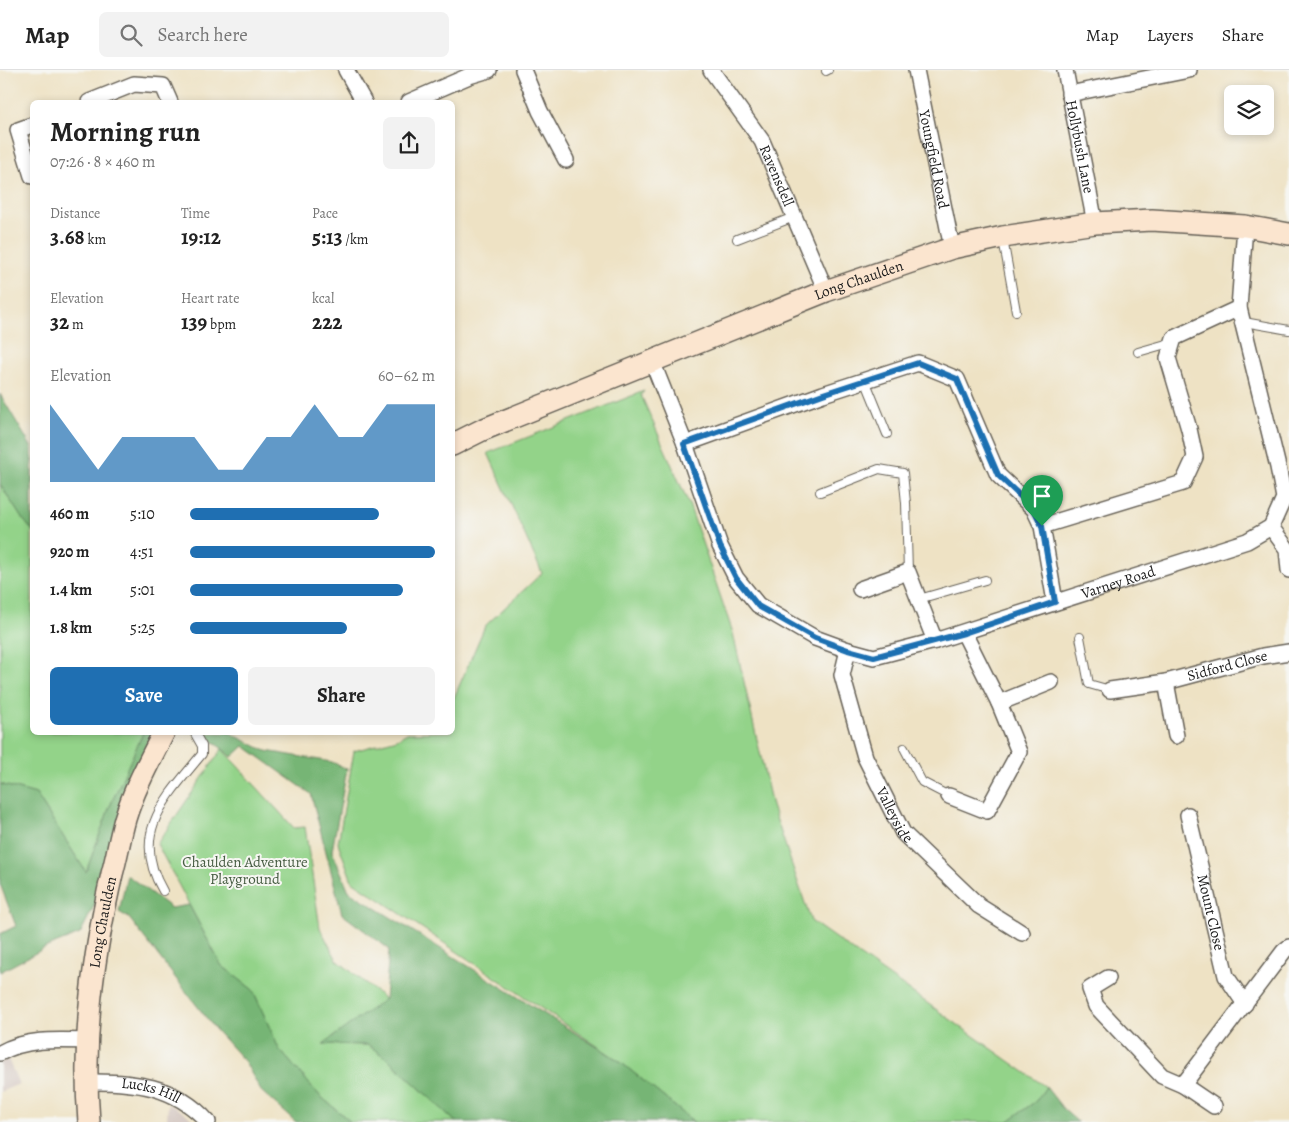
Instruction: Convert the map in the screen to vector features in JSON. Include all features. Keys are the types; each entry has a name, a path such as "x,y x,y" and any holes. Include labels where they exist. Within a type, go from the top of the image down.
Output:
{"street":[{"path":"346,70 363,100"},
{"path":"418,100 468,73 489,70"},
{"path":"523,70 540,111 566,160"},
{"name":"Ravensdell","path":"711,70 762,141 826,291"},
{"name":"Youngfield Road","path":"916,70 952,248"},
{"name":"Hollybush Lane","path":"1064,70 1095,223"},
{"path":"1069,94 1189,70"},
{"path":"94,100 134,84 163,86 169,100"},
{"path":"25,128 30,162"},
{"name":"Long Chaulden","path":"455,444 482,430 826,291 952,248 1003,237 1095,223 1152,220 1245,226 1289,234"},
{"path":"1245,226 1241,315 1284,466 1284,498 1271,527 1287,549 1289,570"},
{"path":"1042,526 1183,483 1195,457 1189,429 1168,358 1174,338 1241,315"},
{"name":"Varney Road","path":"652,361 720,546 736,578 758,606 815,638 874,657 964,633 1247,541 1271,527"},
{"path":"684,444 918,363 957,379 998,475 1034,509 1042,526 1055,602"},
{"path":"860,589 908,572 935,641"},
{"path":"949,796 987,811 1019,752 999,703 964,633"},
{"name":"Valleyside","path":"848,650 842,675 865,757 903,833 979,906 1022,933"},
{"name":"Sidford Close","path":"1110,690 1166,682 1263,656 1289,652"},
{"path":"999,703 1051,682"},
{"name":"Sidford Close","path":"1166,682 1176,736"},
{"name":"Long Chaulden","path":"89,1122 86,1082 87,1041 91,986 100,925 125,818 162,735"},
{"name":"Mount Close","path":"1188,815 1226,976 1245,1004"},
{"path":"1183,1085 1284,951 1289,947"},
{"path":"1108,978 1090,989 1096,1006 1162,1076 1183,1085 1214,1106"},
{"path":"0,1052 26,1043 47,1040 87,1041"},
{"name":"Lucks Hill","path":"86,1082 117,1082 155,1087 188,1104 208,1122"}],"lane":[{"path":"737,239 794,217"},
{"path":"1003,237 1016,311"},
{"path":"1241,315 1289,330"},
{"path":"1138,352 1173,342"},
{"path":"865,380 887,434"},
{"path":"820,492 879,469 903,473 908,572"},
{"path":"919,599 984,580"},
{"path":"1080,637 1089,684 1110,690"},
{"path":"163,891 150,862 149,842 151,829 169,795 202,754 202,746 196,735"},
{"path":"904,748 922,782 949,796"}],"shaded area":[{"path":"8,1059 19,1084 0,1092 0,1063"},
{"path":"168,1104 185,1113 195,1122 169,1122 167,1119"}],"green space":[{"path":"644,391 641,395 689,504 733,633 772,806 811,921 1046,1087 1036,1101 1007,1122 694,1122 618,1060 352,881 338,843 354,751 397,739 404,735 455,735 455,695 485,626 542,573 488,453"},
{"path":"0,394 30,445 30,528 0,484"},
{"path":"0,484 30,528 30,735 142,735 110,806 86,872 36,794 0,784"},
{"path":"142,735 155,735 96,902 80,934 47,947 0,972 0,934 16,926 0,884 0,784 36,794 86,872 110,806"},
{"path":"205,735 234,735 266,751 332,762 347,769 332,851 349,891 618,1060 694,1122 456,1122 388,1059 368,1045 323,1044 385,999 389,949 342,914 311,794 244,746 232,757"},
{"name":"Chaulden Adventure Playground","path":"222,749 294,828 305,827 320,928 337,960 385,999 324,1044 368,1045 388,1059 456,1122 351,1122 320,1096 279,1049 253,990 221,965 157,844"},
{"path":"127,875 171,908 189,905 221,965 253,990 279,1049 320,1096 351,1122 296,1122 261,1091 245,1062 215,1029 129,918 119,912"},
{"path":"1046,1087 1064,1110 1078,1122 1007,1122 1036,1101"}],"route":[{"path":"918,363 957,379 998,475 1034,509 1042,526 1055,602 964,633 874,657 815,638 758,606 736,578 720,546 684,444 823,394 918,363"}]}
